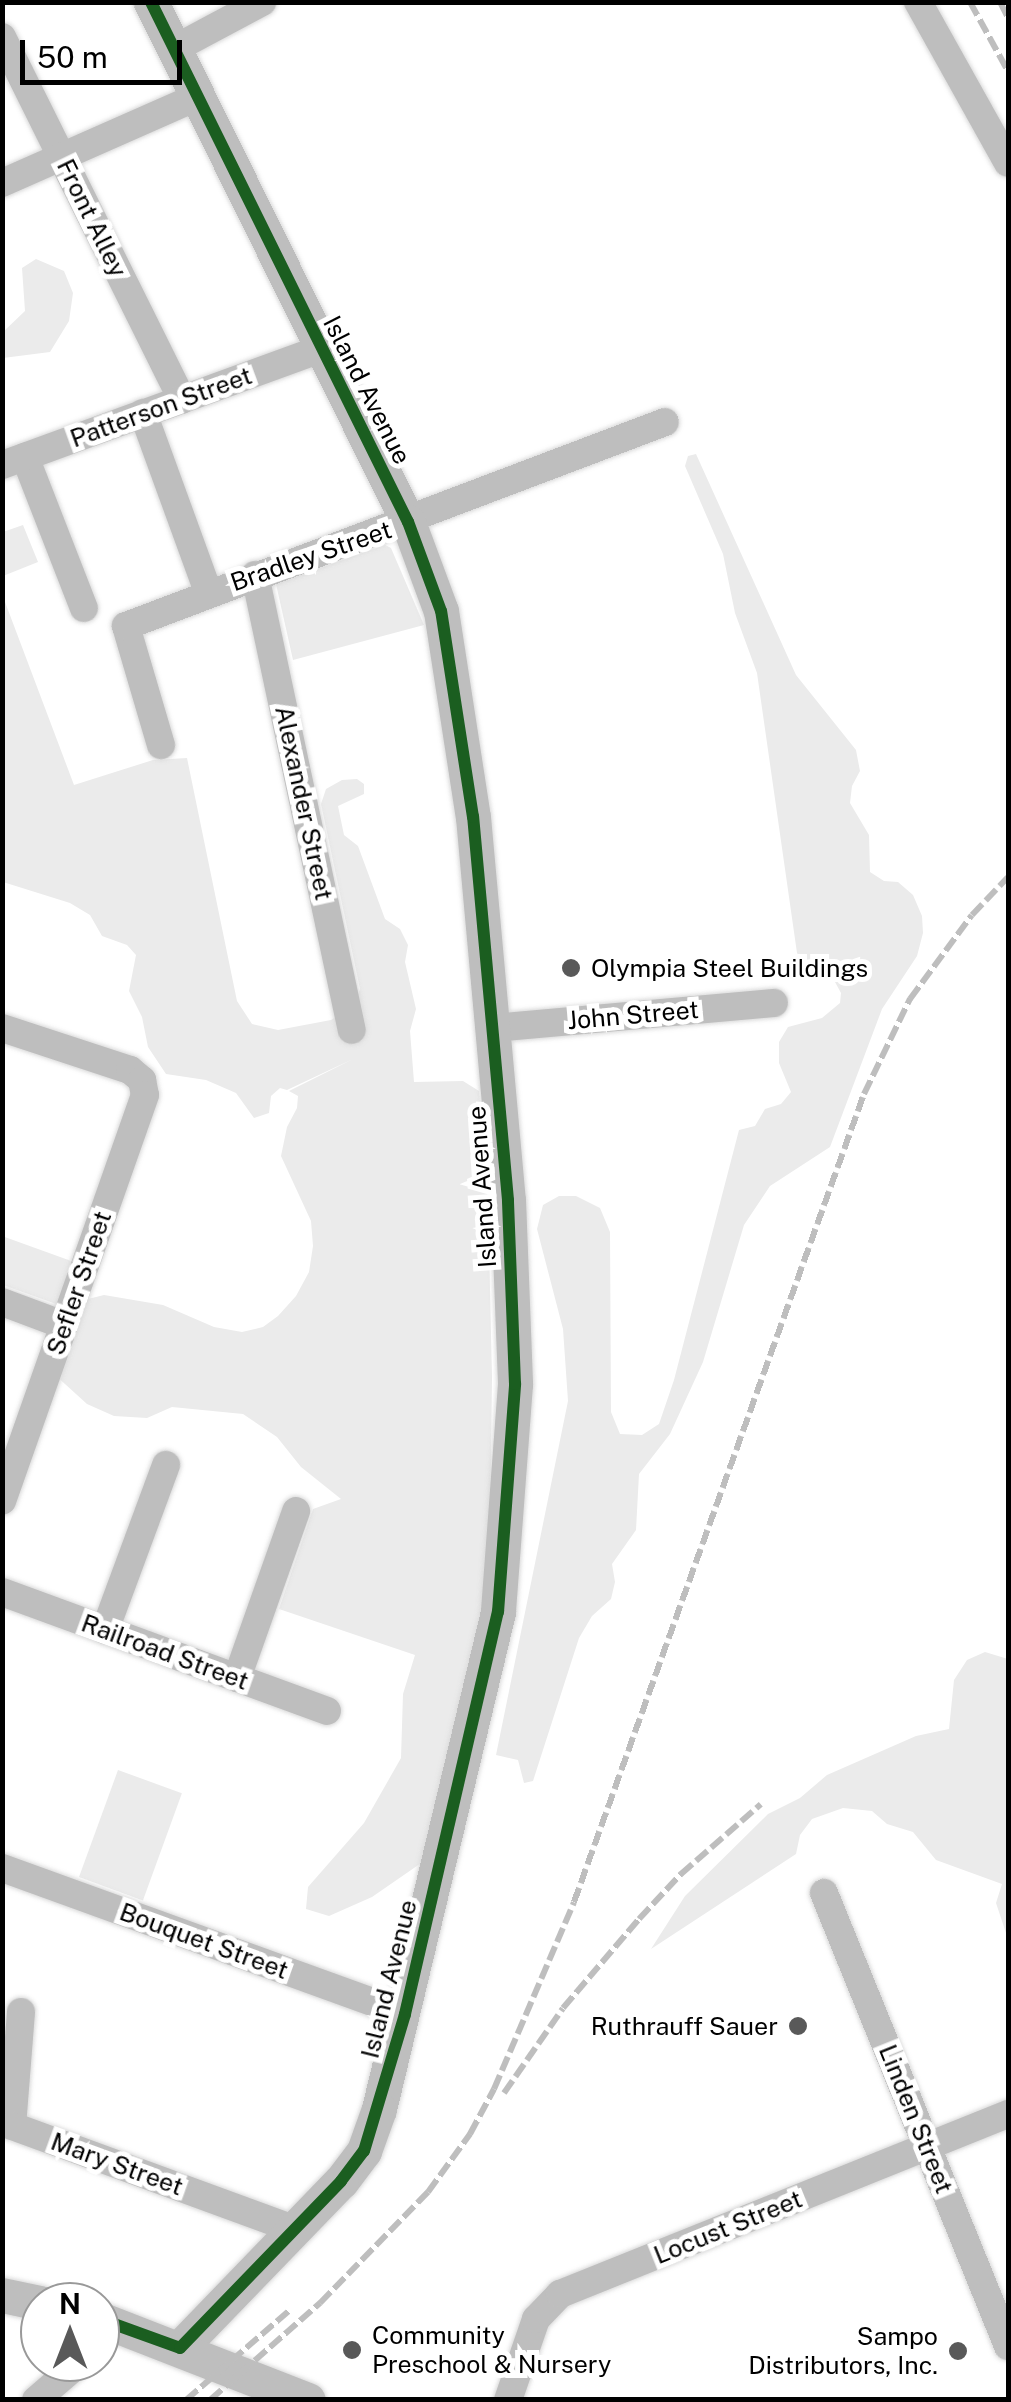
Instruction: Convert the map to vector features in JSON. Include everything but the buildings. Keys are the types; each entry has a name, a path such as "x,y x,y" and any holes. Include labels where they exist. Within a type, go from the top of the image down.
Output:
{"main road":[{"name":"Island Avenue","path":"150,2 408,522 441,611 469,778 493,1028 508,1200 515,1384 498,1612 405,2014 364,2151 180,2348"},
{"path":"120,2333 180,2348 308,2400"}],"street":[{"path":"174,49 262,2"},
{"path":"918,2 1008,162"},
{"name":"Front Alley","path":"2,37 182,400"},
{"path":"2,183 197,98"},
{"name":"Patterson Street","path":"14,461 320,348"},
{"path":"143,413 208,592"},
{"name":"Bradley Street","path":"161,745 126,626 664,422"},
{"path":"14,461 84,608"},
{"name":"Alexander Street","path":"255,575 352,1030"},
{"name":"John Street","path":"493,1028 774,1003"},
{"name":"Sefler Street","path":"2,1028 130,1070 142,1080 145,1094 2,1500"},
{"path":"2,1302 64,1325"},
{"path":"105,1630 166,1465"},
{"path":"236,1678 296,1511"},
{"name":"Railroad Street","path":"2,1592 327,1711"},
{"name":"Bouquet Street","path":"2,1868 405,2014"},
{"name":"Linden Street","path":"824,1893 1008,2346"},
{"name":"Mary Street","path":"21,2012 11,2047 12,2126 294,2229"},
{"name":"Locust Street","path":"508,2400 536,2319 560,2294 1008,2114"},
{"path":"36,2400 57,2382"}],"shaded area":[{"path":"36,259 64,271 73,293 69,321 50,352 3,358 3,332 25,311 22,268"},
{"path":"696,454 796,675 856,750 860,771 852,786 850,803 869,835 870,872 884,881 898,882 913,895 922,916 923,933 917,956 882,1009 830,1147 770,1186 744,1225 703,1362 670,1434 639,1474 636,1530 612,1564 615,1582 611,1599 592,1616 579,1638 533,1781 524,1783 518,1760 496,1755 568,1401 563,1329 537,1229 543,1205 559,1196 576,1196 600,1208 610,1232 611,1412 620,1434 642,1435 659,1424 674,1380 739,1130 755,1126 765,1109 781,1104 791,1092 779,1063 779,1042 788,1027 822,1018 840,1003 841,993 835,982 807,968 797,953 757,673 735,613 723,554 685,466 688,456"},
{"path":"23,525 38,562 3,576 3,532"},
{"path":"385,545 391,548 424,625 293,660 276,584"},
{"path":"2,594 74,785 153,760 187,758 237,1001 252,1024 278,1030 331,1020 354,1006 360,989 321,804 326,789 342,780 357,779 364,784 364,794 338,806 344,835 358,846 385,919 400,929 408,945 405,962 416,1009 410,1031 414,1082 463,1081 479,1091 488,1201 492,1377 489,1608 427,1859 372,1897 329,1916 306,1909 308,1887 364,1823 401,1758 403,1694 415,1655 279,1609 313,1509 341,1499 301,1467 277,1437 243,1414 172,1407 147,1418 114,1416 87,1404 54,1374 80,1301 104,1295 163,1305 214,1327 242,1332 263,1327 278,1316 296,1296 309,1272 313,1246 311,1221 281,1156 287,1127 297,1108 298,1096 289,1091 353,1059 287,1090 280,1088 271,1096 269,1113 254,1118 236,1093 206,1080 166,1074 148,1047 142,1017 129,991 136,955 127,945 102,936 90,915 70,903 3,882"},
{"path":"2,1236 74,1262 59,1305 3,1285"},
{"path":"985,1652 1008,1659 1008,1939 996,1903 1002,1884 936,1860 913,1832 887,1824 872,1811 843,1808 812,1819 800,1835 796,1854 651,1949 685,1896 768,1814 800,1798 827,1775 916,1736 949,1729 954,1680 967,1660"},
{"path":"118,1770 182,1793 143,1900 79,1877"}],"railway":[{"path":"970,2 1008,71"},
{"path":"1000,2 1008,18"},
{"path":"210,2400 320,2303 428,2192 470,2134 494,2089 574,1902 864,1094 910,999 972,915 1008,877"},
{"path":"504,2093 563,2008 639,1919 681,1874 761,1804"},
{"path":"186,2400 291,2309"}],"cycle path":[{"path":"120,2326 180,2348 341,2181 364,2151 405,2014 498,1612 515,1384 508,1200 473,817 441,611 408,522 151,2"}],"place":[{"name":"Olympia Steel Buildings","path":"571,968"},
{"name":"Ruthrauff Sauer","path":"798,2026"},
{"name":"Community Preschool & Nursery","path":"352,2350"},
{"name":"Sampo Distributors, Inc.","path":"958,2351"}]}
